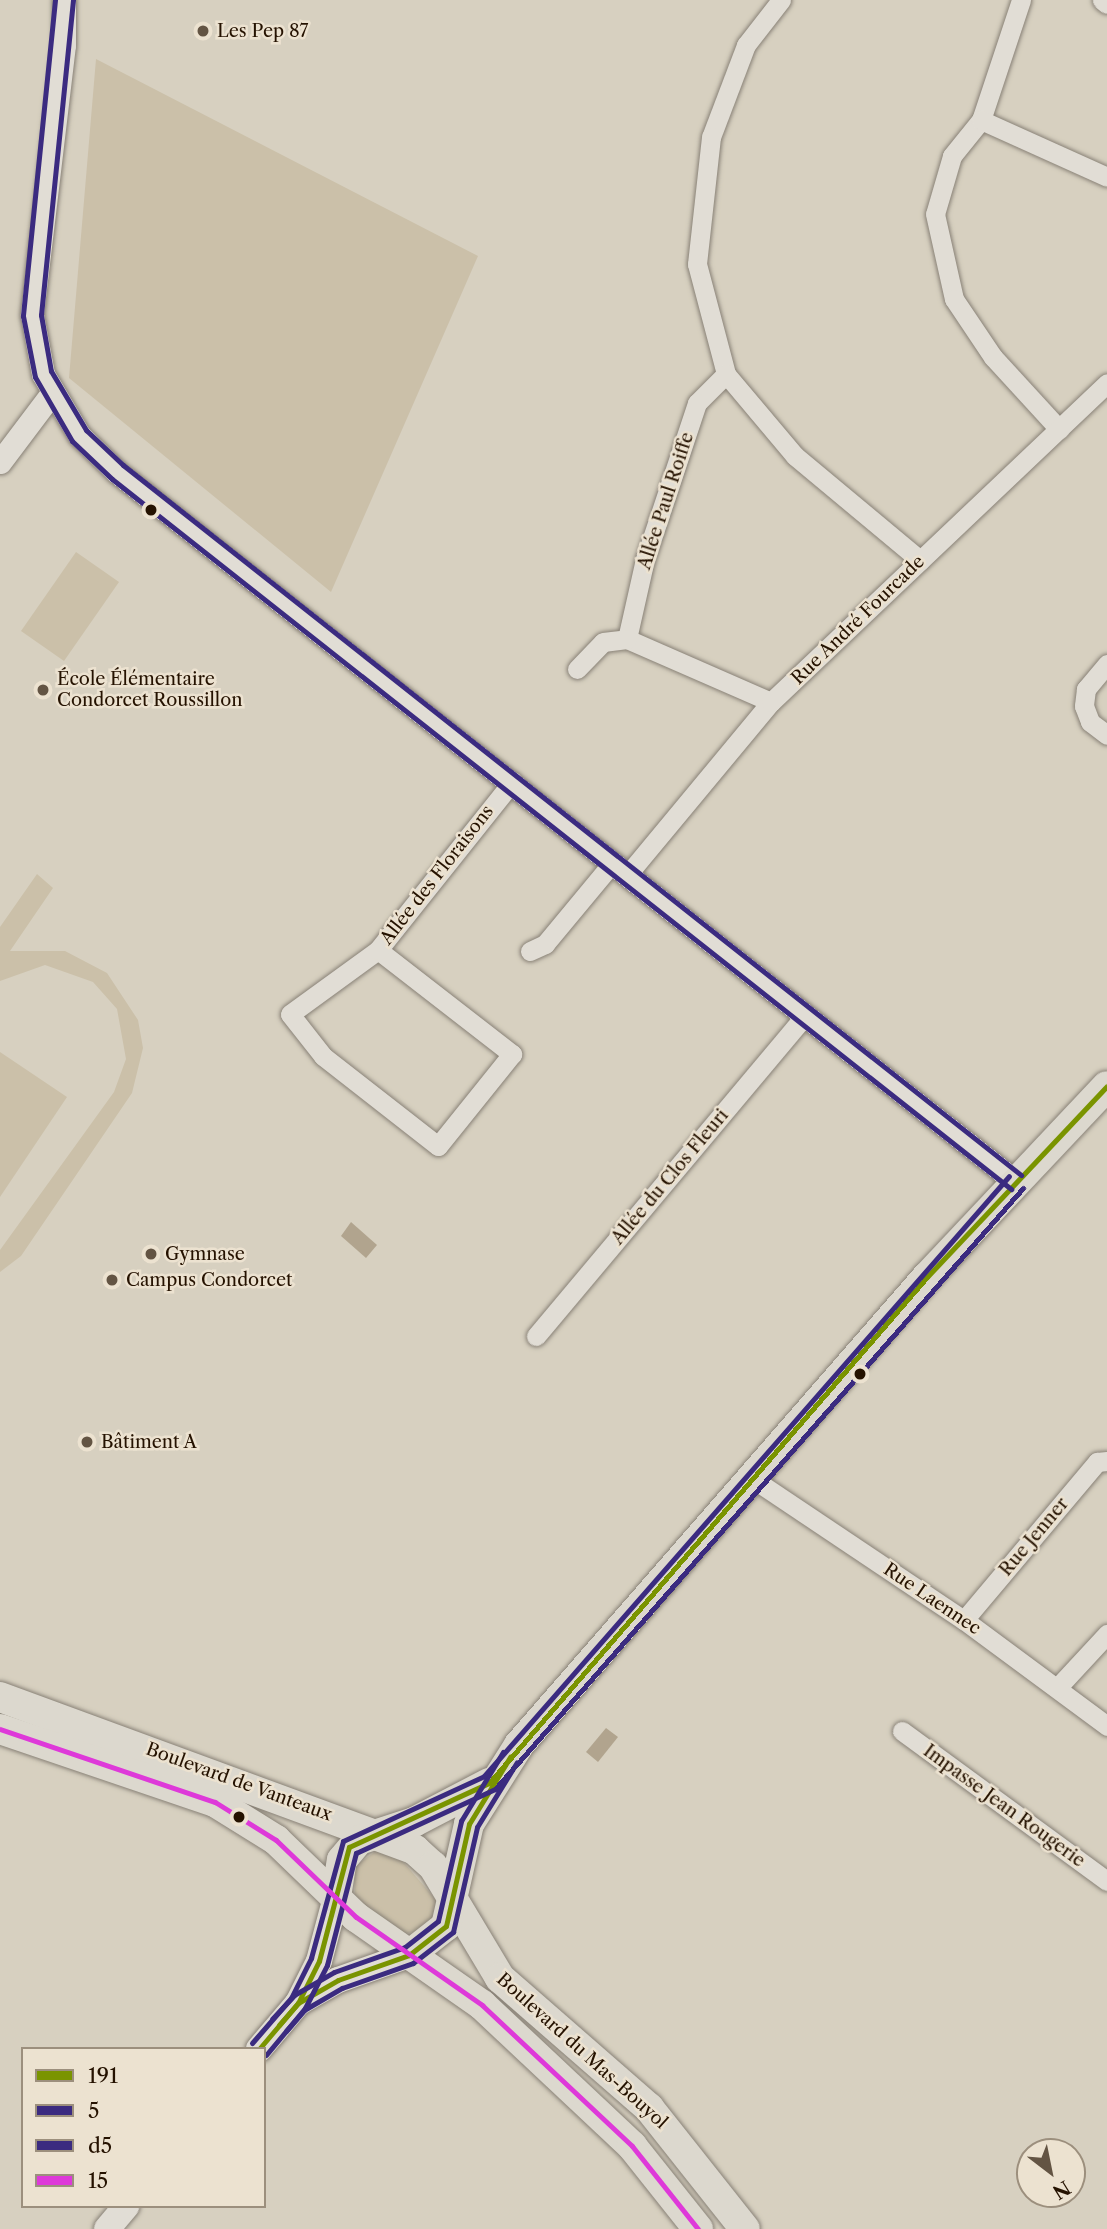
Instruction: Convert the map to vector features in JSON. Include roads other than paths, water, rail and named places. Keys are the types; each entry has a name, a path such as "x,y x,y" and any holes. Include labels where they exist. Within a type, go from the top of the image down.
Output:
{"main road":[{"path":"298,2003 338,1980 409,1955 446,1926 468,1824 489,1783 1016,1182 1107,1086"},
{"name":"Boulevard de Vanteaux","path":"0,1697 405,1844 433,1866 453,1901"},
{"name":"Boulevard de Vanteaux","path":"0,1729 215,1802 301,1859 336,1897 409,1955"},
{"path":"261,2047 298,2003 319,1961 336,1897 342,1860 373,1831 414,1822 489,1783"},
{"name":"Boulevard du Mas-Bouyol","path":"453,1901 500,1978 649,2108 745,2229"},
{"name":"Boulevard du Mas-Bouyol","path":"409,1955 482,2006 592,2108 698,2229"},
{"path":"107,2229 124,2208"}],"street":[{"path":"64,0 64,45 32,316 36,353 51,393 96,453 513,781 804,1017 1016,1182"},
{"path":"782,0 746,45 711,137 697,264 726,373 795,456 920,561"},
{"path":"1021,0 981,120 952,156 935,214 954,299 993,357 1059,429"},
{"path":"1102,0 1107,4"},
{"path":"981,120 1107,177"},
{"name":"Allée Paul Roiffe","path":"627,639 645,559 697,403 726,373"},
{"name":"Rue André Fourcade","path":"530,951 545,944 620,868 771,702 1107,383"},
{"path":"0,462 51,393"},
{"path":"577,669 603,642 627,639 771,702"},
{"path":"1107,664 1086,689 1084,706 1090,722 1107,735"},
{"name":"Allée des Floraisons","path":"377,950 512,1055 438,1146 323,1056 290,1014 377,950 513,781"},
{"name":"Allée du Clos Fleuri","path":"536,1336 804,1017"},
{"name":"Rue Jenner","path":"964,1620 1097,1462 1107,1461"},
{"name":"Rue Laennec","path":"753,1479 964,1620 1107,1726"},
{"path":"1057,1688 1107,1634"},
{"name":"Impasse Jean Rougerie","path":"902,1731 1107,1881"}],"place":[{"name":"Les Pep 87","path":"203,31"},
{"name":"École Élémentaire Condorcet Roussillon","path":"43,690"},
{"name":"Gymnase","path":"151,1254"},
{"name":"Campus Condorcet","path":"112,1280"},
{"name":"Bâtiment A","path":"87,1442"}]}
